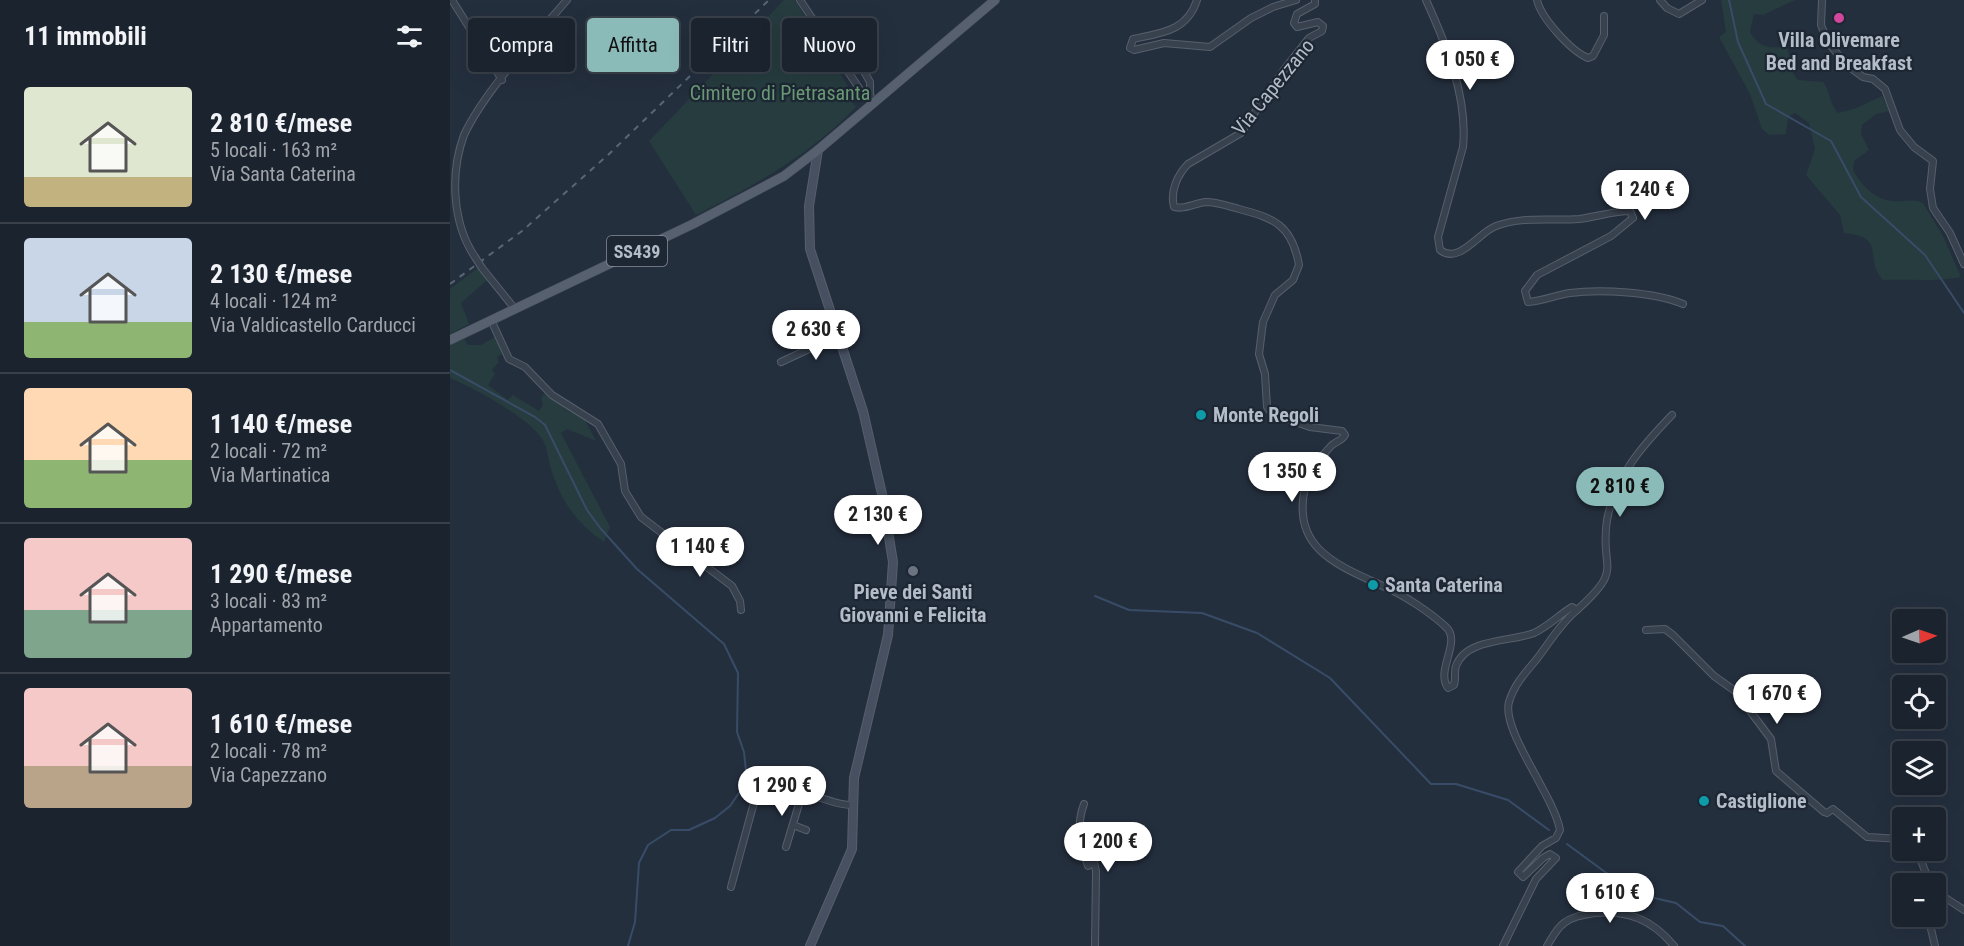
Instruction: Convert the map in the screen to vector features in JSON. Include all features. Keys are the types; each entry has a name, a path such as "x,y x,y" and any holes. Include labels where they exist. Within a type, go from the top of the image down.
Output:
{"main road":[{"name":"SS439","path":"450,340 764,188 818,150 995,0"}],"street":[{"path":"452,0 502,80"},
{"path":"515,309 482,268 460,233 451,182 463,135 502,80 567,0"},
{"path":"800,0 812,18"},
{"path":"1197,0 1191,16 1179,27 1133,39 1130,48 1134,50 1164,43 1210,47 1251,18 1273,7 1296,0"},
{"name":"Via Capezzano","path":"1315,0 1315,4 1297,14 1294,23 1297,27 1318,22 1323,26 1322,31 1310,38 1282,71 1241,133 1180,171 1172,200 1174,207 1179,209 1210,202 1275,220 1287,233 1298,259 1299,265 1293,280 1275,295 1263,322 1259,352 1265,374 1269,411 1310,428 1344,432 1344,437 1332,445 1306,483 1303,516 1308,535 1314,545 1330,559 1367,580 1395,592 1446,627 1451,640 1444,678 1448,688 1454,685 1455,668 1465,654 1487,644 1533,633 1555,622 1572,607 1577,610"},
{"path":"1426,0 1448,53 1464,132 1438,237 1440,250 1448,254 1456,254 1488,229 1512,222 1535,218 1581,218 1630,211 1633,218 1611,236 1536,275 1525,291 1528,302 1570,293 1603,292 1648,296 1683,304"},
{"path":"1537,0 1545,16 1569,45 1576,52 1588,58 1593,56 1604,35 1604,16"},
{"path":"1660,0 1667,8 1679,14 1702,0"},
{"path":"1822,0 1821,25 1829,44 1848,66 1863,76 1873,79 1885,89 1906,139 1933,161 1930,189 1933,208 1950,232 1964,264"},
{"path":"848,72 861,91 870,94"},
{"path":"864,72 870,82 873,104"},
{"path":"810,946 848,864 854,828 852,805 858,757 888,635 893,562 873,450 814,264 808,235 809,206 818,150"},
{"path":"491,320 509,358 525,367 552,395 598,424 621,464 625,491 641,517 732,586 740,601 741,610"},
{"path":"781,362 837,336"},
{"path":"1503,946 1536,879 1556,858 1550,854 1542,858 1523,877 1518,872 1542,846 1556,838 1560,830 1536,774 1508,722 1508,704 1514,687 1564,621 1599,590 1608,576 1608,518 1624,472 1640,448 1672,415"},
{"path":"1647,630 1657,628 1673,634 1714,676 1735,691 1771,739 1776,771 1824,812 1827,813 1833,809 1867,837 1892,838"},
{"path":"731,887 759,784 789,793 802,794 835,805 852,805"},
{"path":"786,847 802,794"},
{"path":"1084,804 1078,820 1088,866 1095,862 1095,946"},
{"path":"793,825 806,830"},
{"path":"1946,898 1964,910"},
{"path":"1547,946 1558,928 1573,918 1615,911 1637,916 1662,931 1674,946"},
{"path":"1931,927 1935,946"}],"green space":[{"name":"Cimitero di Pietrasanta","path":"784,0 795,0 806,18 782,18 782,72 839,72 852,93 848,95 856,107 800,155 739,193 696,215 649,141 715,72 770,72 770,18 767,18"},
{"path":"1721,0 1795,0 1763,15 1754,14 1750,32 1753,37 1765,46 1787,46 1793,73 1798,80 1823,82 1838,113 1854,109 1882,96 1889,111 1876,114 1862,125 1861,134 1869,150 1854,161 1853,170 1865,187 1881,198 1923,203 1943,236 1961,277 1932,280 1883,280 1877,272 1870,244 1866,239 1857,235 1844,233 1840,215 1806,175 1815,149 1809,123 1795,113 1788,117 1786,134 1769,135 1762,129 1750,94 1719,37 1726,32"},
{"path":"479,267 487,280 461,303 469,324 450,334 450,289"},
{"path":"463,337 468,345 481,345 495,337 502,354 497,357 499,362 492,370 495,374 488,385 508,400 513,395 539,411 543,405 541,398 545,392 583,416 596,441 567,429 561,433 610,527 604,542 586,528 571,511 555,481 546,446 535,430 500,404 450,378 450,343"}],"waterway":[{"path":"1729,0 1738,42 1766,104 1831,141 1861,197 1925,255 1964,313"},
{"path":"450,370 535,417 545,425 587,510 601,529 637,569 724,644 738,673 737,732 744,752 746,771 741,790 730,806 715,818 689,830 671,830 648,845 639,863 635,922 628,946"},
{"path":"1095,596 1129,610 1202,613 1257,633 1330,678 1431,784 1456,784 1508,800 1549,830"},
{"path":"1567,844 1605,872 1650,897 1676,903 1700,922 1723,926 1745,946"}],"railway":[{"path":"450,284 522,231 608,155 769,0"}],"place":[{"name":"Villa Olivemare Bed and Breakfast","path":"1839,18"},
{"name":"Monte Regoli","path":"1201,415"},
{"name":"Pieve dei Santi Giovanni e Felicita","path":"913,571"},
{"name":"Santa Caterina","path":"1373,585"},
{"name":"Castiglione","path":"1704,801"}]}
